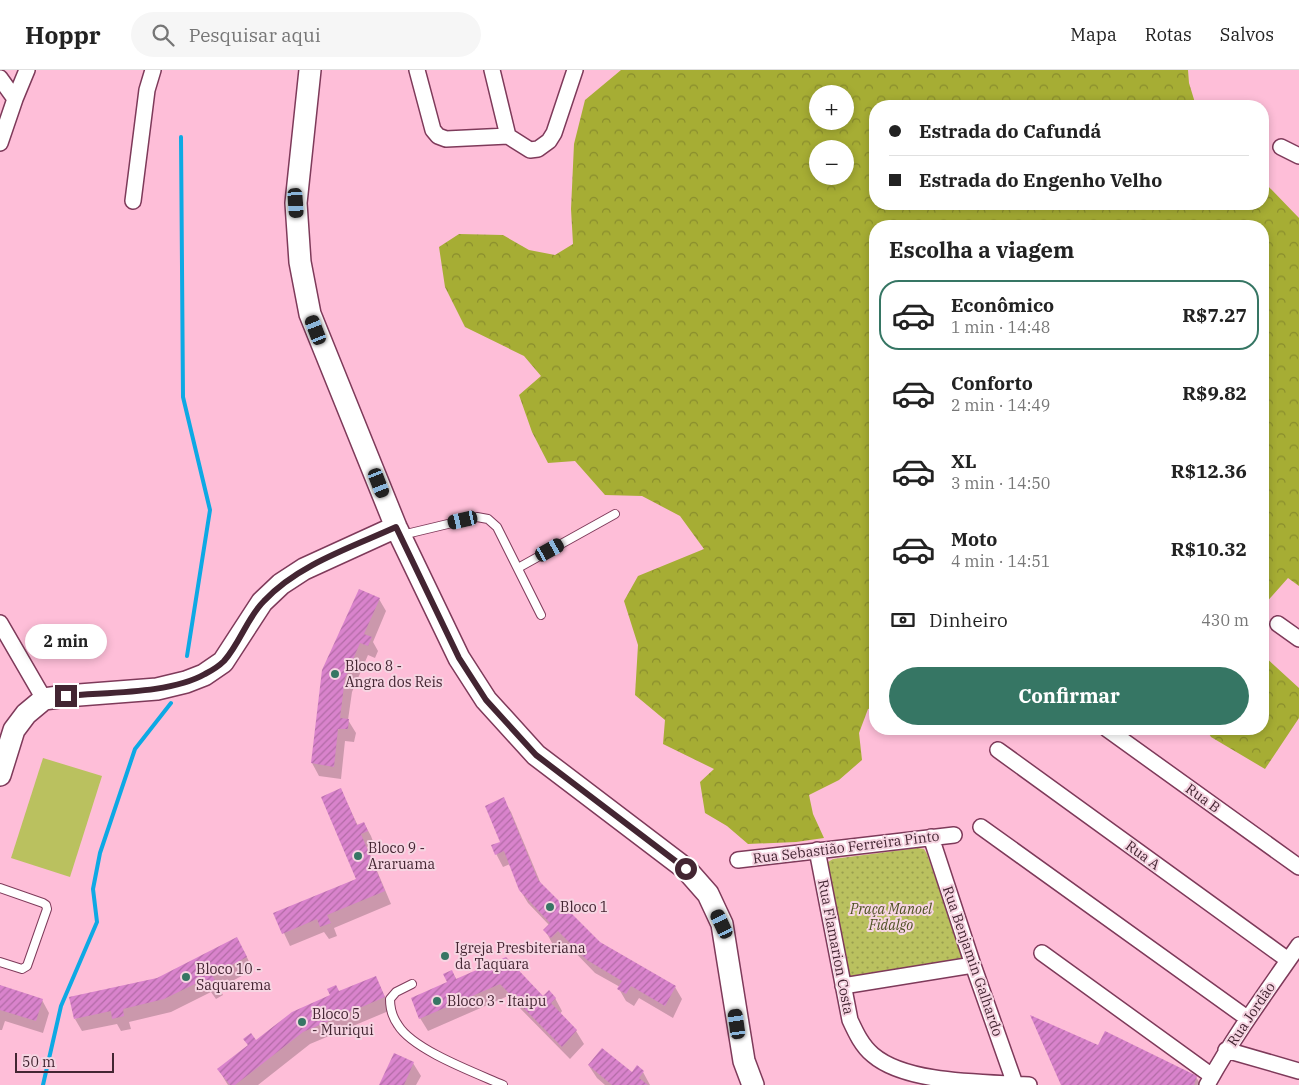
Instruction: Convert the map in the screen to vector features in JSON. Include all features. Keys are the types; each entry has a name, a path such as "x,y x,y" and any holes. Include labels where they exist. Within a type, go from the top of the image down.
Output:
{"main road":[{"path":"310,70 296,203 300,262 306,297 310,314 334,378 398,531 459,658 486,700 536,755 686,869 708,894 722,924 744,1061 753,1085"},
{"path":"0,775 14,730 26,714 44,699 157,688 186,682 204,675 223,662 262,602 281,584 304,569 398,531"}],"street":[{"path":"0,143 27,70"},
{"path":"133,201 147,90 152,70"},
{"path":"417,70 432,130 438,136 446,139 508,136 530,150 538,149 549,141 554,132 575,70"},
{"path":"492,70 508,136"},
{"path":"0,78 15,99"},
{"path":"1280,147 1299,156"},
{"path":"0,622 44,699"},
{"path":"1278,624 1299,639"},
{"name":"Rua B","path":"1116,735 1299,867"},
{"name":"Rua A","path":"998,750 1288,960"},
{"path":"981,827 1247,1018"},
{"name":"Rua Sebastião Ferreira Pinto","path":"738,860 954,835"},
{"name":"Rua Benjamin Galhardo","path":"931,837 973,965 1022,1084"},
{"name":"Rua Flamarion Costa","path":"817,850 850,1020 858,1037 871,1054 886,1065 940,1082 1022,1084"},
{"name":"Rua Jordão","path":"1209,1080 1247,1018 1299,945"},
{"path":"1042,953 1209,1080"},
{"path":"843,986 973,965"},
{"path":"1226,1050 1299,1071"}],"lane":[{"path":"518,568 615,514"},
{"path":"398,531 477,517 488,519 497,527 541,615"},
{"path":"0,888 42,902 46,905 47,909 27,966 22,969 0,962"},
{"path":"412,984 396,992 390,999 393,1015 398,1026 409,1037 430,1051 503,1085"}],"green space":[{"path":"621,70 1188,70 1189,83 1194,100 869,100 869,210 1269,210 1269,187 1299,218 1299,586 1288,578 1269,599 1269,220 869,220 869,709 859,733 862,760 839,780 809,795 813,814 824,838 796,842 748,844 727,826 705,813 700,782 714,769 663,744 665,720 635,695 638,645 624,601 638,576 704,549 680,516 642,496 605,495 575,461 548,463 532,432 519,395 541,376 524,356 465,327 445,287 439,247 459,234 503,235 529,250 555,255 573,244 571,209 574,144 585,100"},
{"path":"1269,660 1299,688 1299,718 1265,769 1210,735 1269,735"},
{"path":"43,758 102,776 70,877 11,858"},
{"name":"Praça Manoel Fidalgo","path":"918,848 924,849 927,854 961,951 961,958 955,964 849,980 827,867 828,862 833,859"}],"building":[{"name":"Bloco 8 - Angra dos Reis","path":"359,589 380,598 364,634 372,637 368,646 360,643 345,678 340,718 349,719 348,729 338,729 334,767 311,763 322,670"},
{"name":"Bloco 9 - Araruama","path":"341,788 357,825 364,822 368,831 361,834 385,891 327,915 331,923 320,927 317,919 282,934 273,913 356,879 321,797"},
{"name":"Bloco 1","path":"504,797 538,880 600,942 676,986 665,1006 631,986 626,994 617,989 622,981 587,960 558,931 551,938 543,930 550,923 519,890 504,851 495,855 491,845 500,842 485,806"},
{"name":"Bloco 10 - Saquarema","path":"237,937 247,957 212,975 216,982 207,987 203,980 164,999 123,1009 124,1016 112,1019 111,1011 74,1019 69,997 157,978"},
{"name":"Bloco 3 - Itaipu","path":"506,957 543,996 549,990 556,998 551,1003 577,1030 562,1047 500,984 419,1019 411,998 447,982 443,974 452,970 456,979"},
{"name":"Bloco 5 - Muriqui","path":"376,976 385,997 303,1032 235,1085 230,1085 217,1069 248,1045 243,1039 251,1033 256,1040 292,1012 330,995 327,989 336,985 339,991"},
{"path":"0,985 43,999 36,1021 0,1010"},
{"path":"1030,1015 1098,1045 1105,1031 1197,1076 1194,1085 1061,1085"},
{"path":"602,1048 632,1072 637,1065 644,1071 639,1078 648,1085 612,1085 588,1065"},
{"path":"394,1053 414,1062 404,1085 379,1085"}],"waterway":[{"path":"181,137 183,397 210,510 187,656"},
{"path":"43,1085 61,1006 97,922 93,889 100,853 135,749 171,703"}],"place":[{"name":"Bloco 8 - Angra dos Reis","path":"335,674"},
{"name":"Bloco 9 - Araruama","path":"358,856"},
{"name":"Bloco 1","path":"550,907"},
{"name":"Igreja Presbiteriana da Taquara","path":"445,956"},
{"name":"Bloco 10 - Saquarema","path":"186,977"},
{"name":"Bloco 3 - Itaipu","path":"437,1001"},
{"name":"Bloco 5 - Muriqui","path":"302,1022"}],"route":[{"path":"66,696 157,688 186,682 204,675 223,662 262,602 281,584 304,569 396,527 459,658 486,700 536,755 686,869"}]}
